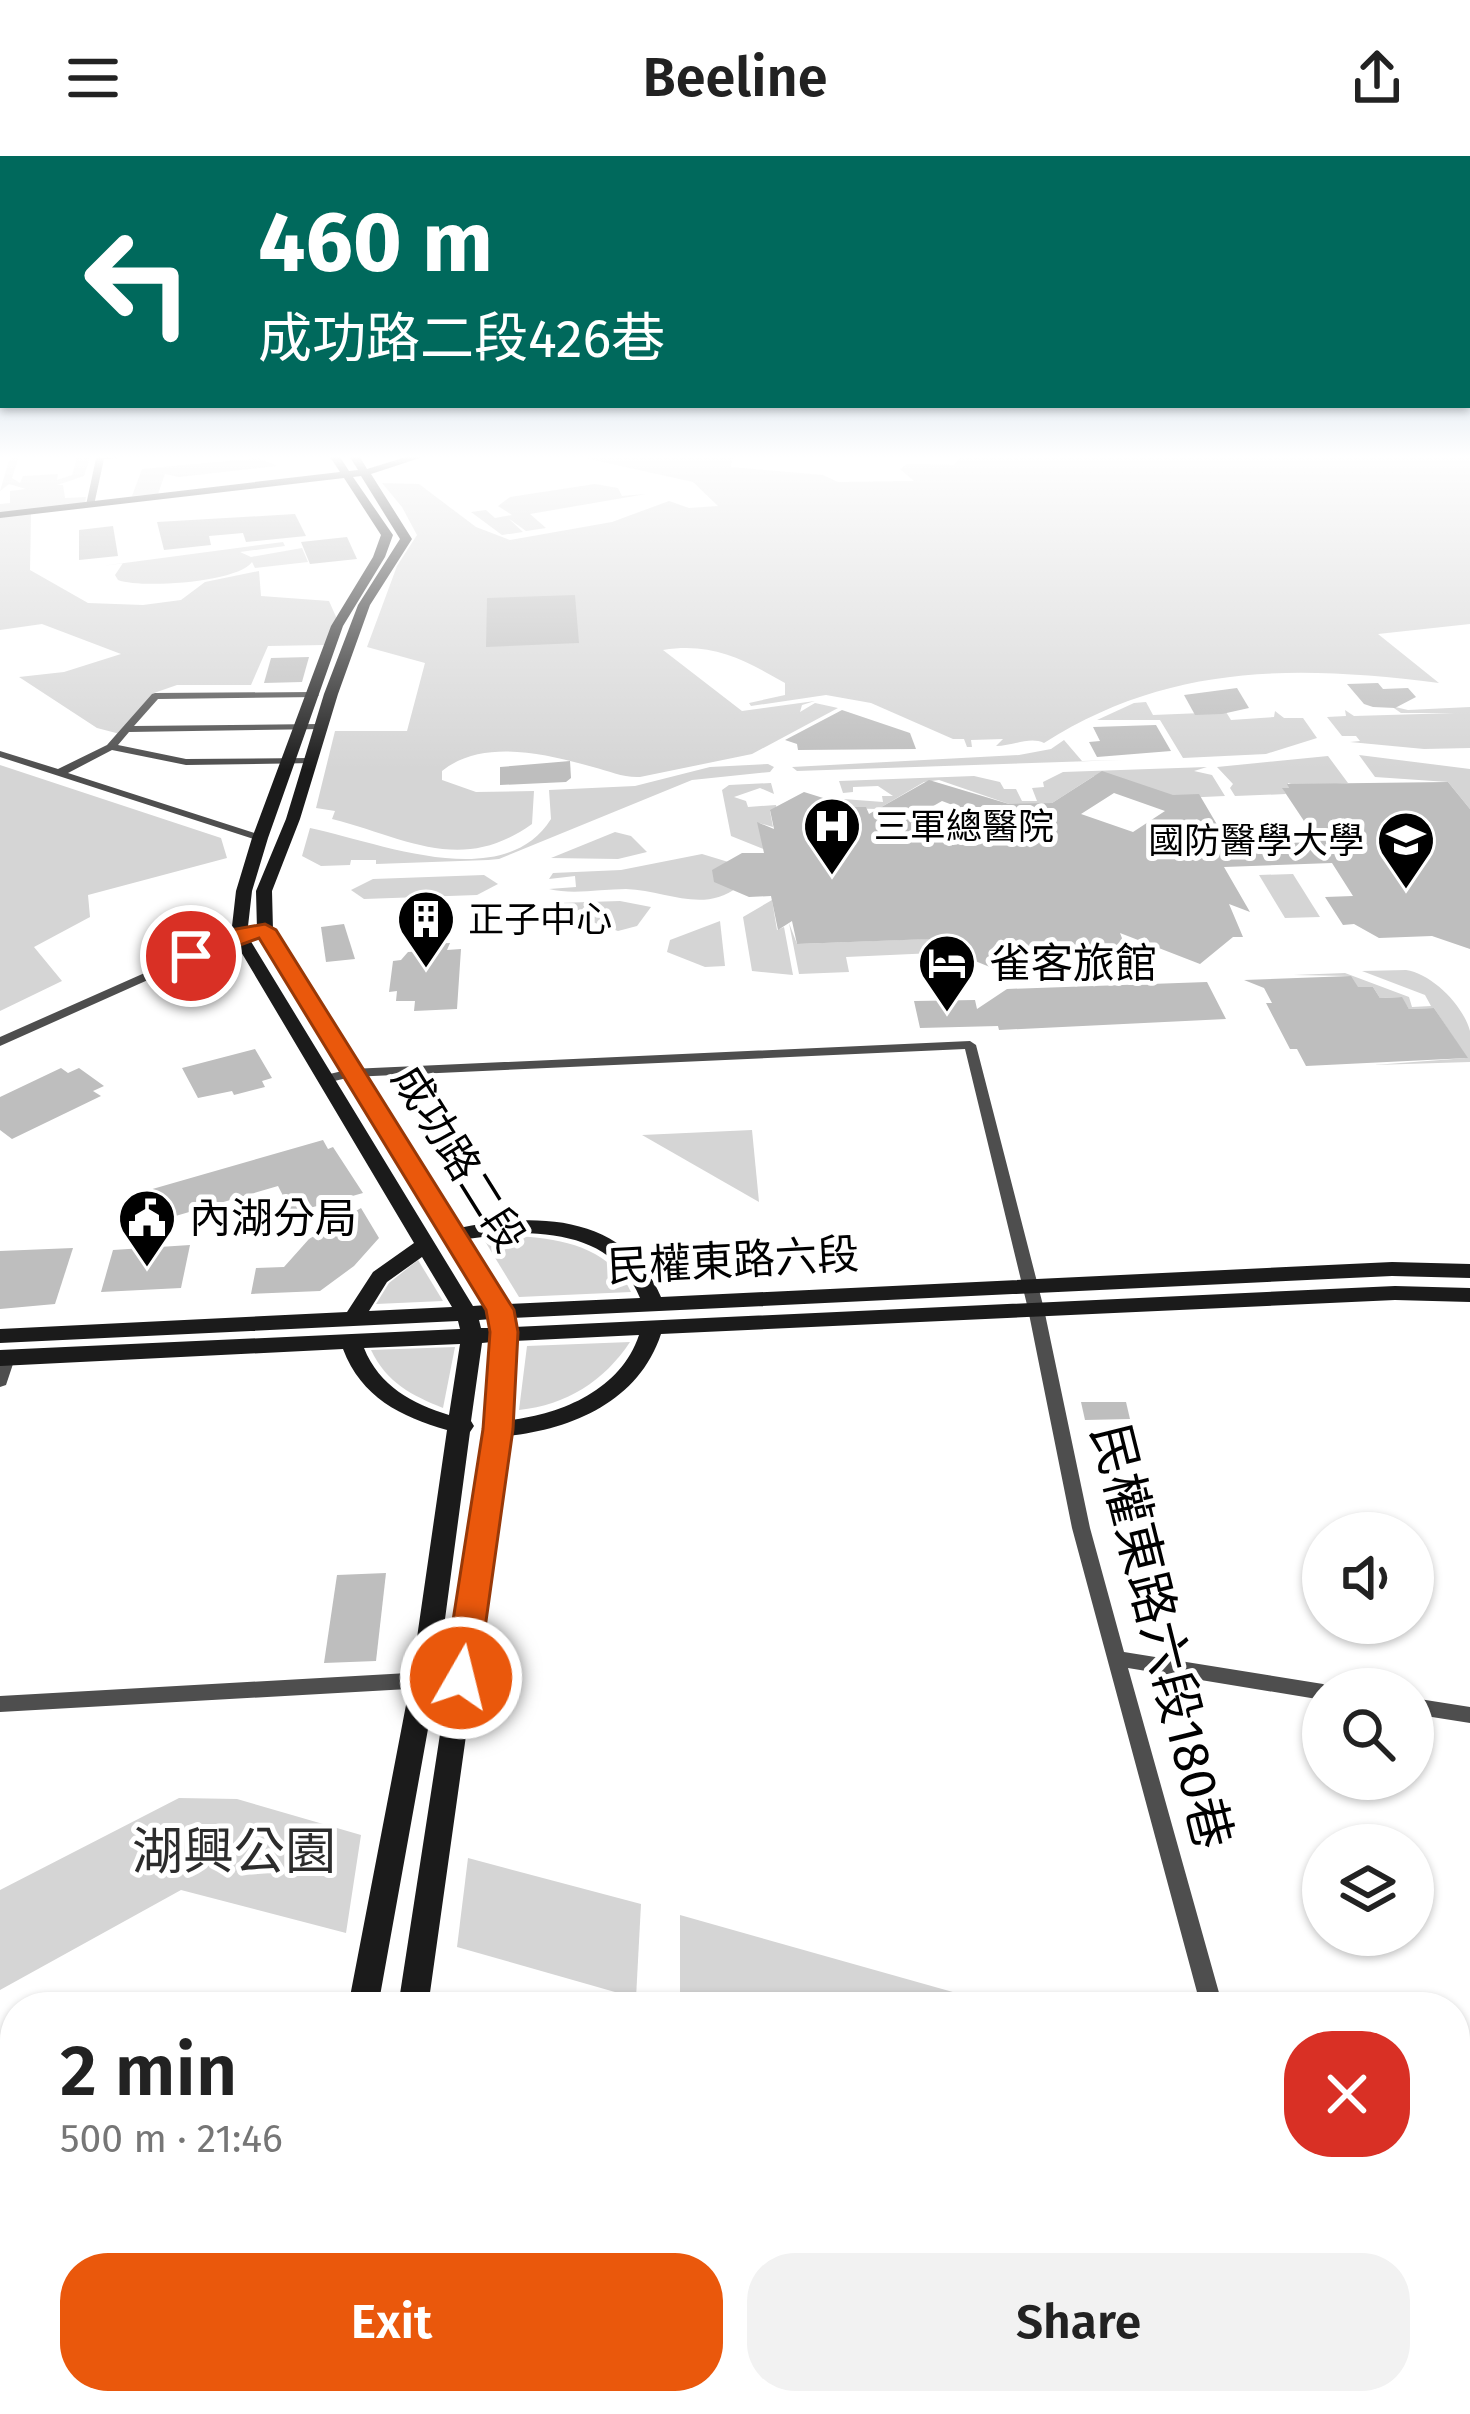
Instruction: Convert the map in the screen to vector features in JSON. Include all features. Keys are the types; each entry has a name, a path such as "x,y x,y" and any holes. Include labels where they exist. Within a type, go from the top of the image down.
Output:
{"main road":[{"path":"239,935 244,891 260,838 337,626 377,559"},
{"path":"265,930 264,891 320,727 364,605 393,559"},
{"name":"成功路二段","path":"265,930 457,1234 502,1321"},
{"name":"成功路二段","path":"239,935 469,1323"},
{"path":"457,1234 537,1225 593,1238 634,1265 653,1315 638,1364 603,1397 553,1420 498,1429"},
{"path":"426,1244 380,1277 352,1330 364,1374 394,1402 463,1426"},
{"name":"民權東路六段","path":"1034,1298 1392,1269 1470,1271"},
{"name":"民權東路六段","path":"2,1351 502,1321 1034,1298 1470,1295"},
{"path":"415,1992 498,1429 502,1321"},
{"path":"366,1992 424,1679 463,1426 469,1323"}],"street":[{"path":"57,774 111,747 155,696 314,694"},
{"path":"128,729 320,727"},
{"path":"111,747 186,762 311,761"},
{"path":"0,754 260,838"},
{"path":"0,1042 239,935 265,930"},
{"name":"民權東路六段180巷","path":"351,1072 970,1045 1034,1298 1081,1528 1208,1992"},
{"path":"326,1079 351,1072"},
{"path":"0,1382 2,1351"},
{"path":"1115,1658 1302,1689"},
{"path":"0,1704 461,1678"},
{"path":"1434,1709 1470,1715"}],"green space":[{"path":"0,559 30,559 30,570 88,603 143,605 181,600 205,582 259,571 261,596 329,601 337,619 324,645 268,646 251,685 177,685 154,693 120,734 97,728 19,677 64,672 121,654 42,624 0,630"},
{"path":"151,559 308,562 255,568 252,562 229,575 189,582 130,583 115,575 123,563"},
{"path":"401,559 1470,559 1470,624 1378,634 1439,683 1335,674 1235,676 1138,697 1044,743 996,746 1003,739 971,740 972,747 964,739 953,739 871,703 826,695 751,706 749,703 785,695 785,683 727,654 697,648 663,650 742,711 815,701 802,705 800,712 815,703 838,708 752,754 640,777 515,752 458,761 442,771 442,780 476,792 534,791 532,824 506,839 457,850 332,819 335,811 316,808 335,731 407,731 425,663 367,647"},
{"path":"1146,702 1153,715 1226,712 1231,720 1274,717 1275,711 1284,718 1303,718 1317,738 1266,754 1183,758 1160,720 1097,720"},
{"path":"1391,706 1408,710 1470,707 1470,748 1350,742 1360,741 1356,736 1342,736 1327,717 1346,716 1345,710 1354,716 1455,713 1401,713"},
{"path":"1064,740 1082,761 1123,760 797,771 792,767 1019,755 1051,749"},
{"path":"1359,755 1470,769 1470,809 1448,782 1375,777"},
{"path":"1328,756 1348,783 1300,787 1288,783 1289,788 1283,789 1286,794 1235,796 1230,788 1233,784 1217,767"},
{"path":"0,765 221,838 227,858 88,895 90,917 34,947 62,981 0,1011"},
{"path":"710,767 774,767 770,772 692,780 499,859 376,864 376,860 351,860 350,865 321,866 302,856 310,828 438,857 503,854 530,842 551,819 549,790 635,786"},
{"path":"1207,767 1194,771 1212,775 1225,796 1181,798 1094,776 1052,803 1029,805 1009,804 939,780 924,782 878,809 835,808 830,798 883,802 882,796 893,796 878,786 853,787 853,792 843,793 839,781 974,776 1016,789 1022,801 1037,801 1032,788 1044,787 1043,782 1063,772"},
{"path":"771,783 774,794 760,788 734,797 746,801 748,807 776,805 777,810 770,811 773,827 759,823 771,852 731,836 722,790 729,785"},
{"path":"615,832 631,836 647,852 618,859 551,858"},
{"path":"702,854 735,864 738,887 697,900 641,890 549,889 576,887 575,876 549,879 553,873 621,870"},
{"path":"1293,874 1320,917 1285,918 1259,875"},
{"path":"484,875 498,884 477,895 364,899 351,890 373,879"},
{"path":"772,900 777,930 784,927 793,975 752,971 743,917"},
{"path":"620,901 651,907 637,926 618,931 552,908 557,903"},
{"path":"720,921 725,966 705,967 667,952 670,940"},
{"path":"789,923 797,944 951,938 956,952 846,957 849,972 799,974"},
{"path":"1406,970 1436,984 1461,1011 1470,1031 1470,1062 1374,1065 1467,1058 1434,1008 1409,1009 1401,997 1380,998 1373,987 1352,988 1350,976 1293,975 1345,973 1409,997 1412,1007 1431,1006 1425,995 1362,971"},
{"path":"752,1130 759,1202 642,1135"},
{"path":"483,1238 554,1240 591,1252 620,1275 631,1292 519,1297"},
{"path":"418,1260 443,1301 376,1304 389,1283"},
{"path":"630,1342 583,1389 553,1403 519,1410 527,1346"},
{"path":"455,1347 443,1408 401,1386 371,1350"},
{"name":"湖興公園","path":"179,1798 237,1799 361,1835 346,1933 181,1890 0,1990 0,1890"},
{"path":"468,1858 641,1904 636,1992 615,1992 457,1947"},
{"path":"680,1915 953,1992 680,1992"}],"building":[{"path":"308,559 353,559 310,564"},
{"path":"575,595 579,643 486,647 487,598"},
{"path":"309,657 302,682 264,683 271,658"},
{"path":"1378,683 1383,689 1408,688 1416,697 1395,708 1373,707 1364,704 1347,684"},
{"path":"1237,688 1249,708 1222,714 1195,715 1184,695"},
{"path":"842,710 910,733 916,749 798,750 797,744 785,740"},
{"path":"1156,725 1171,751 1097,757 1089,742 1100,741 1093,727"},
{"path":"570,761 571,778 566,782 500,785 500,767"},
{"path":"1102,771 1173,795 1199,794 1229,845 1318,842 1282,788 1289,788 1287,784 1448,782 1470,809 1470,949 1432,936 1379,938 1354,924 1343,925 1325,897 1353,896 1332,863 1224,867 1250,912 1229,904 1243,937 1233,937 1200,964 1120,933 1125,946 1040,946 1002,972 963,956 957,938 797,944 792,921 778,930 771,896 749,897 714,882 712,870 742,853 764,853 757,822 774,829 770,810 804,792 866,807 869,814 929,780 1009,804 1052,803","holes":["1114,793 1165,811 1133,832 1081,814","942,801 987,818 954,837 909,820"]},
{"path":"344,924 355,959 326,962 321,927"},
{"name":"正子中心","path":"450,943 447,950 461,949 457,1009 414,1011 415,1001 396,1001 397,991 389,992 393,961 408,952 423,951 421,944"},
{"path":"1351,976 1358,987 1373,987 1380,998 1402,997 1409,1009 1434,1008 1468,1058 1306,1066 1297,1049 1290,1049 1266,1003 1272,1003 1264,988 1244,980"},
{"path":"1207,982 1226,1019 999,1030 998,1026 920,1028 914,1001 975,1000 977,1009 1007,989"},
{"path":"255,1049 272,1078 262,1081 265,1087 198,1098 182,1068"},
{"path":"61,1068 68,1073 79,1068 104,1086 93,1091 101,1096 12,1139 0,1130 0,1097"},
{"path":"323,1140 328,1149 333,1147 363,1193 292,1213 278,1186 155,1222 142,1192"},
{"path":"361,1208 379,1238 354,1266 320,1291 251,1294 256,1268 284,1267 309,1239"},
{"name":"內湖分局","path":"190,1245 181,1288 101,1292 113,1250"},
{"path":"73,1248 55,1304 0,1309 0,1251"},
{"path":"1081,1402 1126,1402 1130,1419 1085,1420"},
{"path":"386,1573 376,1661 324,1663 337,1575"}],"place":[{"name":"三軍總醫院","path":"832,877"},
{"name":"國防醫學大學","path":"1406,891"},
{"name":"正子中心","path":"426,970"},
{"name":"雀客旅館","path":"947,1014"},
{"name":"內湖分局","path":"147,1269"}],"route":[{"path":"191,956 239,935 265,930 500,1310 504,1332 498,1429 461,1678"}]}
